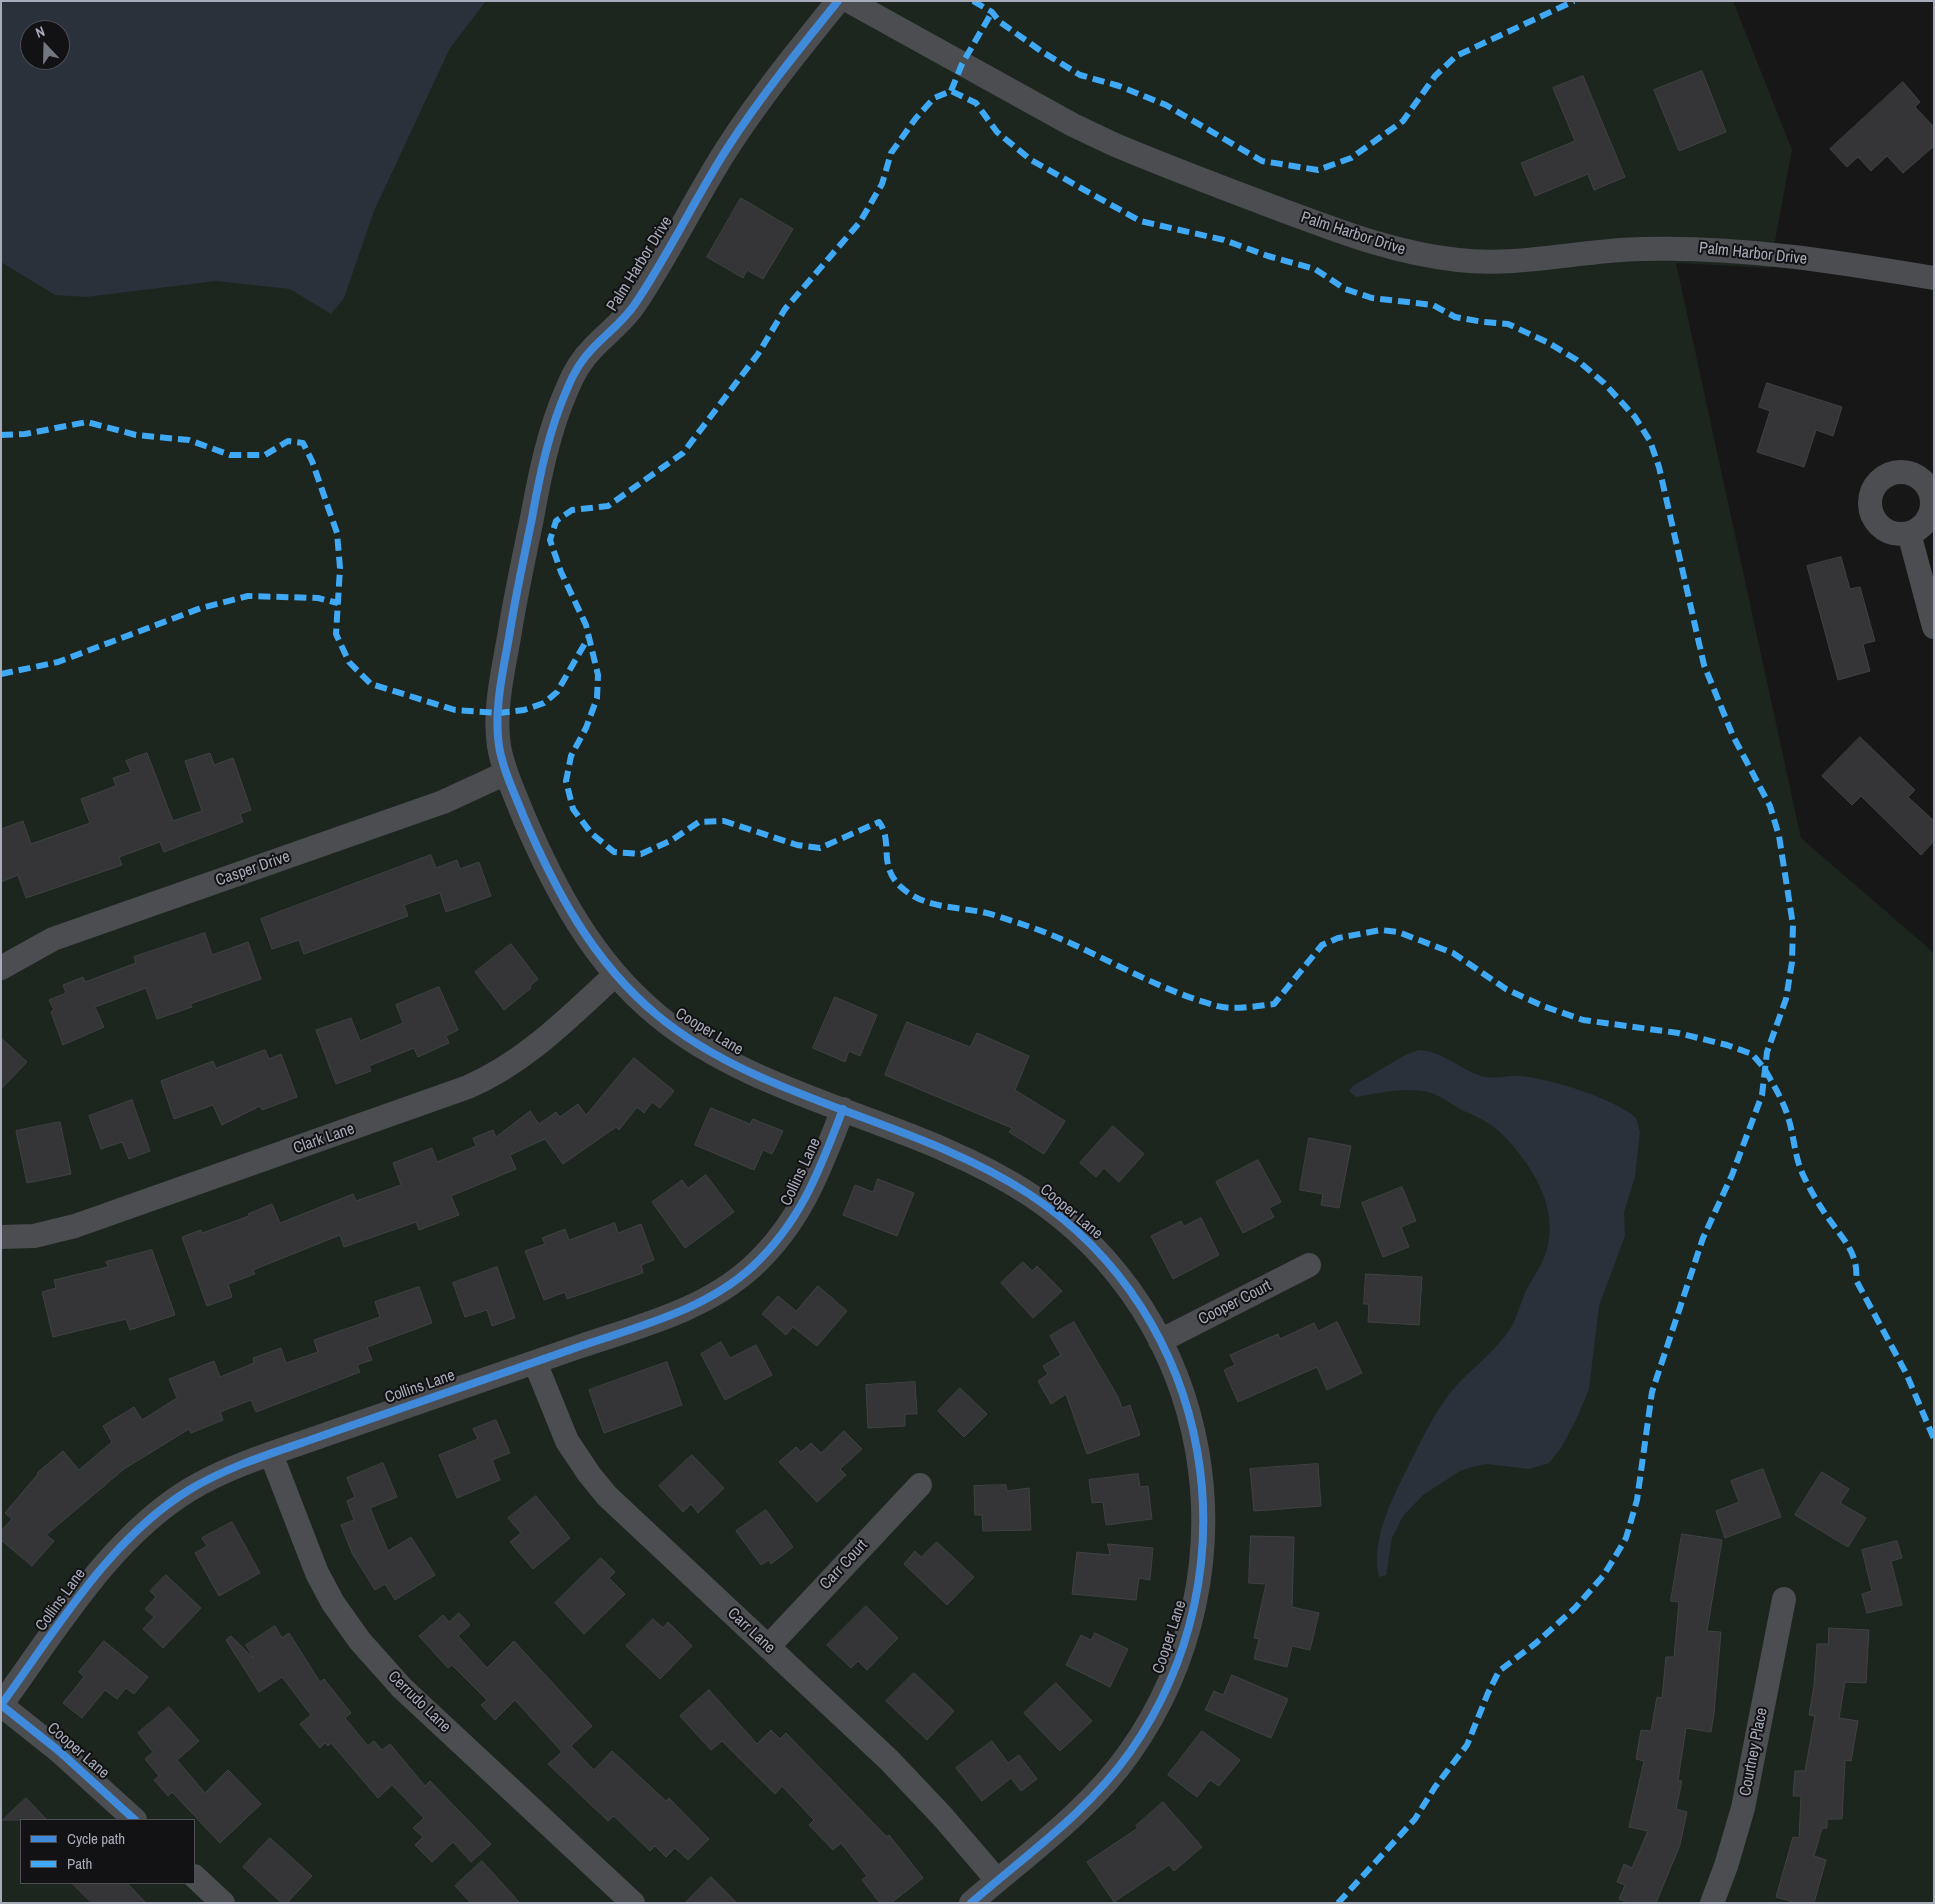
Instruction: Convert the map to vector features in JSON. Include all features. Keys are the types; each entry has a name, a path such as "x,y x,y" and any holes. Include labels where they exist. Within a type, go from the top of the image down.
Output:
{"street":[{"name":"Palm Harbor Drive","path":"506,773 498,734 502,679 516,595 544,456 566,390 586,357 618,325 637,302 728,148 768,90 838,1"},
{"name":"Palm Harbor Drive","path":"849,1 1073,125 1113,144 1384,247 1444,259 1484,262 1536,260 1640,249 1702,248 1765,254 1934,278"},
{"path":"1909,533 1934,627"},
{"name":"Casper Drive","path":"1,968 53,939 433,805 506,773"},
{"name":"Cooper Lane","path":"506,773 557,888 591,945 615,975 656,1014 710,1052 759,1076 969,1161 1009,1182 1049,1209 1091,1245 1110,1266 1145,1315 1160,1341 1185,1398 1194,1433 1203,1486 1202,1568 1188,1633 1166,1690 1127,1757 1089,1800 971,1903"},
{"name":"Clark Lane","path":"1,1237 34,1236 75,1226 487,1079 524,1056 615,975"},
{"name":"Collins Lane","path":"1,1705 101,1569 134,1532 168,1504 198,1485 221,1473 271,1454 681,1312 739,1278 767,1252 801,1208 818,1175 842,1109"},
{"name":"Cooper Court","path":"1160,1341 1309,1265"},
{"name":"Carr Lane","path":"535,1362 562,1431 593,1479 616,1505 889,1760 942,1816 997,1880"},
{"name":"Cerrudo Lane","path":"271,1454 317,1573 333,1603 360,1641 402,1688 633,1903"},
{"name":"Carr Court","path":"768,1647 920,1485"},
{"name":"Courtney Place","path":"1712,1903 1726,1866 1743,1808 1784,1599"},
{"name":"Cooper Lane","path":"1,1705 59,1751 134,1819"},
{"path":"195,1877 223,1903"}],"shaded area":[{"path":"1,1 1733,1 1792,150 1770,268 1676,263 1801,838 1934,953 1934,1903 1,1903"},
{"path":"1,1 486,1 450,48 374,211 344,298 331,314 290,289 216,281 86,297 55,295 1,262"},
{"path":"1419,1050 1437,1054 1469,1071 1486,1077 1517,1076 1533,1078 1564,1085 1598,1097 1613,1103 1636,1118 1640,1132 1635,1177 1624,1212 1625,1236 1599,1306 1589,1389 1576,1420 1561,1448 1549,1463 1529,1469 1487,1464 1460,1471 1423,1495 1403,1516 1392,1538 1386,1575 1379,1577 1377,1554 1381,1531 1398,1487 1427,1430 1447,1397 1510,1329 1525,1293 1543,1261 1550,1233 1546,1203 1541,1188 1515,1148 1491,1125 1431,1093 1403,1090 1356,1097 1349,1091 1353,1086 1405,1055"}],"building":[{"path":"1702,71 1726,132 1679,151 1654,90"},
{"path":"1583,76 1625,177 1594,190 1588,174 1535,196 1521,163 1575,141 1553,88"},
{"path":"1903,82 1920,102 1915,107 1934,127 1934,146 1903,173 1887,156 1871,171 1858,157 1847,167 1830,149"},
{"path":"741,198 793,229 763,279 747,270 743,278 707,257"},
{"path":"1767,383 1842,407 1833,436 1816,430 1804,467 1757,452 1770,411 1759,407"},
{"path":"1841,557 1850,589 1860,587 1875,641 1863,644 1870,671 1838,680 1807,566"},
{"path":"1860,737 1915,790 1908,797 1934,821 1934,841 1921,855 1861,796 1852,805 1822,776"},
{"path":"147,753 173,821 202,811 185,761 210,753 214,765 233,758 251,810 240,814 243,822 164,852 160,842 119,857 122,865 26,898 18,875 1,882 1,829 23,821 31,844 90,823 81,799 116,786 113,778 131,772 126,761"},
{"path":"431,855 436,868 457,860 460,869 479,862 491,896 446,912 440,893 404,905 408,916 304,954 299,940 272,949 261,919"},
{"path":"205,933 212,955 248,942 261,979 190,1004 192,1007 157,1019 146,988 95,1007 104,1027 63,1045 51,1012 54,1010 49,1000 66,993 63,985 83,977 85,982 136,963 134,957"},
{"path":"511,944 538,979 530,986 531,988 504,1010 475,972"},
{"path":"439,987 458,1030 446,1036 449,1043 418,1057 414,1048 369,1066 371,1071 336,1084 316,1030 351,1018 360,1041 403,1023 396,1005"},
{"path":"835,997 877,1015 860,1056 849,1051 845,1062 813,1048"},
{"path":"907,1022 970,1047 977,1033 1029,1056 1015,1090 1065,1121 1044,1154 1009,1132 1012,1128 885,1075"},
{"path":"1,1038 27,1062 1,1089"},
{"path":"265,1050 269,1059 281,1054 297,1097 262,1110 260,1106 222,1125 213,1105 174,1119 161,1081 213,1061 216,1068"},
{"path":"634,1058 674,1091 660,1108 652,1102 644,1113 637,1107 619,1130 616,1127 563,1164 545,1139 510,1155 516,1169 451,1196 459,1215 419,1230 416,1222 344,1247 340,1235 253,1270 255,1274 228,1284 232,1297 207,1306 182,1237 201,1230 202,1233 249,1216 248,1214 272,1204 280,1223 353,1194 356,1201 401,1185 393,1163 432,1148 437,1162 476,1146 473,1138 493,1130 496,1137 530,1111 539,1124 556,1112 560,1117 578,1104 586,1115"},
{"path":"132,1100 150,1151 129,1159 122,1142 101,1149 89,1116"},
{"path":"711,1108 750,1124 753,1119 783,1131 772,1154 763,1150 754,1170 695,1145"},
{"path":"60,1122 71,1174 27,1183 16,1131"},
{"path":"1113,1126 1144,1154 1119,1182 1104,1168 1096,1177 1080,1163"},
{"path":"1309,1138 1351,1146 1339,1208 1321,1205 1323,1194 1300,1190"},
{"path":"1258,1160 1281,1202 1269,1208 1274,1217 1243,1233 1216,1182"},
{"path":"706,1175 734,1212 685,1248 652,1202 682,1180 688,1188"},
{"path":"878,1179 914,1193 897,1236 843,1215 855,1185 873,1192"},
{"path":"1402,1187 1416,1221 1401,1227 1409,1247 1383,1257 1362,1203"},
{"path":"1201,1218 1219,1255 1173,1279 1151,1236 1181,1221 1184,1226"},
{"path":"615,1223 618,1233 641,1224 654,1260 641,1265 643,1273 567,1299 565,1292 544,1300 525,1251 545,1244 542,1238 565,1229 569,1240"},
{"path":"152,1250 175,1315 130,1330 126,1319 53,1337 42,1292 56,1288 54,1280 108,1267 106,1262"},
{"path":"1023,1262 1032,1271 1037,1266 1062,1291 1033,1318 1001,1283"},
{"path":"497,1267 515,1318 492,1326 487,1310 465,1317 453,1283"},
{"path":"1366,1274 1422,1277 1419,1325 1368,1322 1369,1304 1364,1304"},
{"path":"818,1286 847,1311 817,1346 793,1327 786,1335 762,1314 778,1296 796,1311"},
{"path":"419,1287 432,1323 367,1347 372,1360 357,1365 360,1372 256,1412 251,1400 220,1412 223,1420 191,1433 189,1429 124,1469 46,1535 54,1541 32,1566 1,1540 1,1531 12,1519 5,1513 37,1473 63,1451 79,1470 112,1442 103,1426 134,1407 142,1420 177,1398 169,1379 214,1361 220,1377 254,1363 253,1358 281,1348 286,1363 318,1352 314,1340 380,1317 375,1302"},
{"path":"1074,1322 1118,1397 1122,1408 1130,1405 1140,1435 1087,1454 1066,1394 1051,1404 1038,1381 1048,1374 1043,1366 1061,1355 1050,1336"},
{"path":"1337,1322 1362,1373 1327,1390 1317,1367 1238,1402 1224,1370 1235,1365 1230,1355 1278,1334 1280,1339 1314,1323 1318,1331"},
{"path":"721,1342 730,1358 756,1345 772,1375 725,1400 701,1354"},
{"path":"667,1362 682,1405 604,1433 589,1390"},
{"path":"915,1382 917,1414 905,1414 905,1426 868,1428 866,1385"},
{"path":"960,1388 987,1414 964,1437 938,1411"},
{"path":"496,1420 510,1453 492,1460 500,1480 457,1498 439,1455 478,1439 473,1429"},
{"path":"844,1431 862,1449 840,1469 846,1475 817,1502 779,1462 796,1447 801,1452 811,1443 821,1453"},
{"path":"692,1455 724,1488 698,1513 691,1504 683,1512 659,1486"},
{"path":"383,1463 397,1497 370,1508 388,1551 411,1537 435,1575 395,1600 385,1584 375,1590 352,1553 341,1525 354,1520 347,1501 355,1497 347,1478"},
{"path":"1318,1464 1321,1506 1254,1511 1250,1469"},
{"path":"1763,1469 1781,1517 1725,1538 1716,1511 1739,1502 1731,1481"},
{"path":"1822,1472 1849,1489 1840,1503 1866,1518 1848,1547 1795,1515"},
{"path":"1138,1474 1140,1487 1148,1486 1152,1519 1106,1525 1103,1502 1092,1503 1089,1480"},
{"path":"1006,1485 1007,1491 1029,1488 1031,1530 983,1531 982,1515 975,1515 974,1486"},
{"path":"536,1496 570,1538 533,1569 510,1542 521,1533 508,1518"},
{"path":"766,1510 793,1547 771,1564 769,1560 761,1565 736,1531"},
{"path":"232,1522 260,1573 219,1596 195,1553 207,1546 202,1538"},
{"path":"1682,1534 1722,1540 1707,1631 1721,1632 1714,1713 1711,1732 1686,1728 1678,1780 1682,1781 1676,1809 1687,1812 1680,1845 1656,1903 1628,1903 1619,1899 1625,1885 1617,1882 1624,1864 1632,1868 1648,1831 1629,1827 1644,1761 1636,1759 1641,1730 1651,1731 1657,1697 1662,1698 1666,1657 1674,1657 1679,1602 1671,1601"},
{"path":"1251,1536 1294,1537 1292,1607 1319,1613 1310,1650 1292,1646 1287,1667 1254,1659 1259,1639 1254,1638 1266,1584 1249,1583"},
{"path":"1897,1541 1902,1558 1891,1561 1902,1605 1867,1613 1862,1594 1872,1591 1862,1550"},
{"path":"937,1542 974,1577 947,1605 904,1564 915,1551 921,1557"},
{"path":"1108,1544 1153,1548 1150,1580 1139,1578 1136,1600 1072,1594 1077,1552 1110,1555"},
{"path":"601,1558 615,1572 609,1578 625,1594 584,1634 555,1603"},
{"path":"166,1575 201,1608 163,1648 143,1629 154,1617 145,1609 156,1597 150,1591"},
{"path":"866,1606 898,1638 867,1670 858,1661 851,1668 827,1645"},
{"path":"459,1613 470,1625 458,1636 487,1668 514,1641 592,1726 571,1746 594,1770 612,1751 666,1801 669,1798 709,1839 688,1860 675,1848 666,1857 655,1846 650,1851 614,1816 608,1821 548,1764 562,1752 515,1700 495,1720 481,1705 487,1700 452,1665 448,1668 419,1636 443,1615 449,1622"},
{"path":"653,1619 663,1628 668,1622 692,1646 660,1679 626,1646"},
{"path":"275,1626 282,1638 289,1633 320,1682 324,1679 351,1713 345,1718 368,1746 374,1741 382,1750 390,1744 425,1786 430,1781 491,1844 471,1862 453,1842 432,1862 415,1845 423,1837 413,1828 424,1818 392,1785 378,1798 331,1743 328,1746 325,1743 320,1748 300,1724 311,1715 282,1677 259,1692 226,1640 231,1636 254,1659 246,1645"},
{"path":"1829,1628 1869,1630 1866,1683 1845,1682 1839,1718 1858,1721 1851,1761 1845,1760 1842,1819 1827,1819 1827,1828 1822,1828 1814,1856 1826,1860 1814,1903 1797,1903 1776,1897 1793,1837 1799,1838 1801,1796 1793,1796 1795,1771 1805,1771 1815,1716 1809,1715 1814,1686 1817,1644 1828,1644"},
{"path":"1095,1633 1128,1649 1110,1687 1066,1665 1081,1635 1091,1640"},
{"path":"104,1641 148,1677 134,1694 126,1688 117,1699 105,1690 82,1718 63,1703 84,1677 79,1672"},
{"path":"914,1673 954,1711 927,1740 886,1701"},
{"path":"1232,1675 1288,1699 1271,1738 1205,1710 1214,1691 1223,1695"},
{"path":"1056,1683 1092,1721 1060,1751 1024,1713"},
{"path":"709,1690 757,1744 771,1730 780,1739 786,1733 887,1837 889,1835 923,1878 891,1903 880,1903 862,1880 867,1876 841,1843 833,1850 809,1825 814,1820 782,1786 775,1794 722,1741 711,1750 680,1716"},
{"path":"169,1707 199,1741 177,1760 205,1793 228,1770 261,1804 220,1843 172,1792 168,1796 154,1780 159,1776 145,1759 153,1752 138,1733"},
{"path":"1202,1731 1240,1760 1219,1786 1210,1780 1197,1797 1168,1775"},
{"path":"992,1741 1008,1763 1019,1755 1037,1779 1021,1791 1011,1778 982,1801 956,1768"},
{"path":"26,1798 46,1819 20,1819 3,1820"},
{"path":"1163,1802 1202,1847 1174,1871 1169,1865 1114,1902 1087,1862 1138,1828 1136,1826"},
{"path":"270,1838 312,1876 287,1903 282,1903 243,1867"},
{"path":"482,1861 520,1903 471,1903 455,1886"},
{"path":"711,1877 737,1903 685,1903"},
{"path":"73,1884 128,1884 146,1903 92,1903"}],"marked path":[{"path":"973,1 992,12 1000,22 1041,51 1080,75 1119,86 1166,105 1262,161 1318,170 1351,158 1403,121 1435,76 1456,56 1574,1"},
{"path":"951,91 962,64 992,12"},
{"path":"1338,1903 1415,1819 1435,1787 1467,1745 1499,1671 1536,1643 1575,1608 1603,1576 1626,1538 1637,1500 1652,1392 1703,1238 1732,1175 1762,1095 1767,1052 1786,999 1792,962 1793,925 1779,836 1770,806 1733,736 1704,665 1659,467 1650,441 1635,417 1604,383 1577,360 1547,342 1508,324 1455,317 1433,305 1372,298 1345,289 1315,269 1268,256 1224,240 1140,221 1031,160 997,132 976,103 951,91 934,98 916,118 891,153 882,184 860,222 785,309 758,354 683,453 608,506 572,510 556,521 550,540 561,572 586,625 598,675 597,698 586,728 571,756 566,781 573,809 591,833 614,852 641,854 672,840 699,822 724,821 797,845 820,848 879,822 885,838 887,862 894,879 901,887 923,901 985,913 1038,930 1174,991 1221,1007 1274,1004 1322,945 1338,938 1381,930 1398,932 1453,953 1506,989 1543,1006 1583,1020 1678,1033 1727,1045 1752,1054 1764,1068 1767,1074 1781,1098 1788,1117 1801,1171 1819,1205 1849,1247 1855,1262 1856,1280 1906,1373 1934,1439"},
{"path":"1,435 25,434 87,422 136,435 189,440 230,455 265,455 288,441 303,443 312,461 337,533 340,568 336,634 349,662 371,684 455,710 499,713 524,710 544,703 557,692 588,638"},
{"path":"1,674 58,662 201,608 248,596 318,598 338,603"}],"cycle path":[{"path":"838,1 781,72 741,128 716,166 635,304 585,357 569,383 546,452 516,598 499,701 499,746 506,772 548,870 578,923 595,948 634,994 657,1015 698,1044 743,1069 790,1090 937,1146 985,1168 1029,1194 1092,1246 1142,1308 1177,1377 1197,1451 1203,1528 1194,1606 1170,1681 1130,1752 1113,1774 1076,1813 971,1903"},
{"path":"134,1819 59,1751 1,1705 86,1588 134,1534 160,1510 189,1490 240,1465 649,1324 714,1295 752,1267 784,1232 807,1194 826,1153 843,1109"}]}
